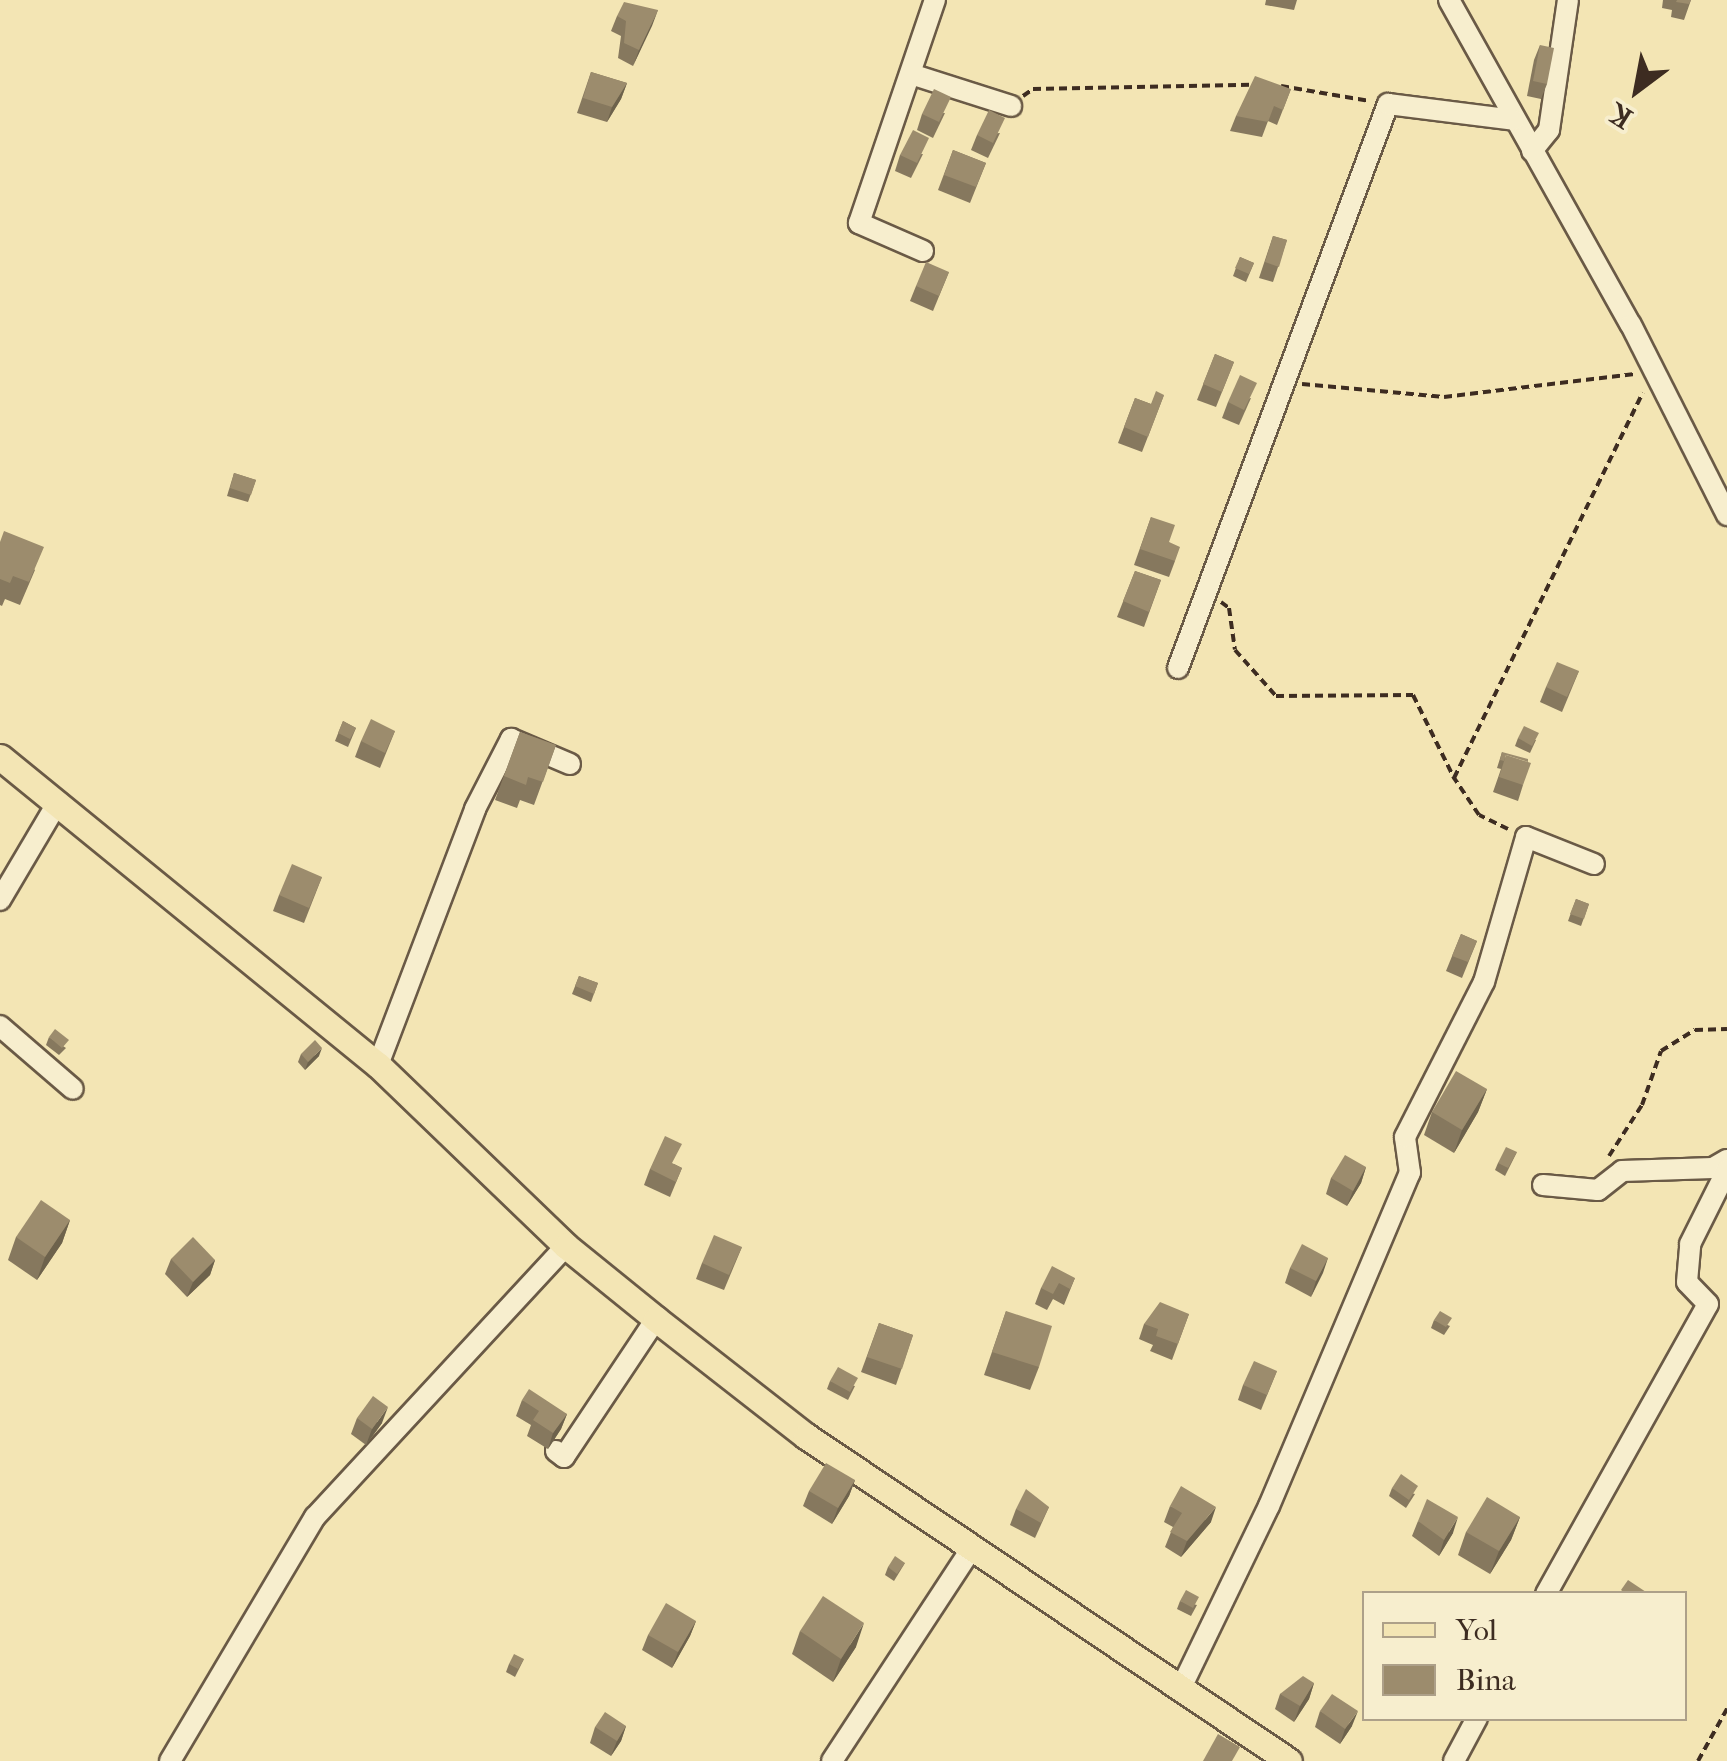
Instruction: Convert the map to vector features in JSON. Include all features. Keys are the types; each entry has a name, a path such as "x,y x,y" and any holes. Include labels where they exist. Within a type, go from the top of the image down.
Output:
{"main road":[{"path":"0,757 378,1065 566,1246 806,1436 1289,1761"}],"street":[{"path":"923,250 859,223 914,75 935,0"},
{"path":"1449,0 1655,372 1727,515"},
{"path":"1532,151 1549,130 1568,0"},
{"path":"914,75 1011,106"},
{"path":"1178,668 1388,104 1514,120"},
{"path":"378,1065 475,809 511,740 570,764"},
{"path":"0,900 58,802"},
{"path":"1180,1690 1269,1506 1410,1173 1405,1137 1484,982 1526,838 1594,864"},
{"path":"0,1026 73,1088"},
{"path":"1543,1185 1598,1190 1622,1171 1713,1168 1727,1160"},
{"path":"1548,1591 1708,1304 1687,1282 1690,1244 1727,1170"},
{"path":"170,1761 215,1675 316,1517 566,1246"},
{"path":"556,1451 564,1457 656,1319"},
{"path":"832,1761 973,1546"},
{"path":"1454,1761 1475,1721"}],"path":[{"path":"1011,106 1033,89 1256,85"},
{"path":"1274,85 1394,105"},
{"path":"1285,383 1444,397 1655,372"},
{"path":"1454,778 1655,372"},
{"path":"1204,590 1230,608 1235,650 1276,696 1413,695 1454,778 1479,815 1526,838"},
{"path":"1598,1190 1605,1161 1642,1104 1660,1051 1695,1030 1727,1030"},
{"path":"1698,1761 1727,1708"}],"building":[{"path":"624,2 658,10 639,50 624,43 626,21 617,16"},
{"path":"1540,45 1554,48 1547,84 1533,81"},
{"path":"591,72 627,83 612,107 583,98"},
{"path":"1255,76 1291,89 1283,110 1274,106 1268,122 1236,116"},
{"path":"934,89 951,97 939,122 922,114"},
{"path":"989,110 1005,118 993,143 977,135"},
{"path":"913,130 929,138 917,163 900,155"},
{"path":"953,150 986,163 976,187 944,175"},
{"path":"1273,236 1287,240 1279,267 1265,262"},
{"path":"1240,257 1254,263 1249,274 1235,268"},
{"path":"926,262 949,272 939,296 916,286"},
{"path":"1215,354 1234,362 1222,392 1203,384"},
{"path":"1240,375 1257,383 1244,410 1228,402"},
{"path":"1156,391 1164,395 1148,437 1124,427 1135,398 1151,404"},
{"path":"234,473 256,480 251,495 230,488"},
{"path":"1151,517 1175,525 1169,542 1180,547 1175,561 1140,549"},
{"path":"4,531 44,547 29,582 13,576 10,583 0,579 0,542"},
{"path":"1135,571 1161,580 1149,612 1123,601"},
{"path":"1557,662 1579,671 1567,697 1546,687"},
{"path":"371,719 395,731 385,753 361,741"},
{"path":"343,721 356,728 350,739 338,733"},
{"path":"1524,726 1539,733 1532,746 1518,738"},
{"path":"520,732 556,745 543,782 528,777 526,785 504,776"},
{"path":"1502,752 1528,762 1506,755 1504,761 1500,760"},
{"path":"1506,755 1531,763 1523,785 1499,777"},
{"path":"292,864 322,877 309,908 279,895"},
{"path":"1576,899 1589,904 1584,919 1570,914"},
{"path":"1461,934 1477,941 1468,962 1452,956"},
{"path":"579,976 598,983 594,994 575,986"},
{"path":"55,1029 69,1040 62,1048 49,1037"},
{"path":"315,1040 322,1048 308,1062 301,1054"},
{"path":"1456,1071 1487,1089 1462,1130 1432,1112"},
{"path":"665,1136 682,1144 672,1163 682,1168 676,1182 650,1169"},
{"path":"1506,1147 1517,1152 1508,1168 1498,1163"},
{"path":"1345,1155 1366,1167 1353,1191 1331,1178"},
{"path":"41,1200 70,1220 45,1257 16,1237"},
{"path":"714,1235 742,1247 729,1275 702,1263"},
{"path":"193,1237 215,1260 193,1282 171,1259"},
{"path":"1302,1244 1328,1258 1316,1281 1290,1268"},
{"path":"1052,1266 1075,1278 1070,1289 1059,1283 1053,1294 1041,1288"},
{"path":"1160,1302 1189,1314 1178,1344 1156,1336 1158,1329 1144,1324"},
{"path":"1006,1311 1052,1326 1039,1367 992,1352"},
{"path":"1440,1311 1452,1318 1446,1327 1434,1320"},
{"path":"879,1323 913,1335 902,1369 867,1357"},
{"path":"1254,1361 1277,1371 1267,1395 1243,1385"},
{"path":"838,1367 858,1378 850,1392 830,1381"},
{"path":"529,1389 567,1414 553,1433 533,1420 539,1411 522,1400"},
{"path":"373,1396 388,1407 372,1429 357,1418"},
{"path":"826,1463 855,1480 838,1508 809,1491"},
{"path":"1401,1474 1418,1486 1409,1500 1392,1488"},
{"path":"1181,1486 1216,1507 1187,1541 1170,1532 1182,1513 1170,1506"},
{"path":"1026,1489 1049,1507 1041,1523 1016,1509"},
{"path":"1487,1497 1520,1517 1499,1551 1466,1532"},
{"path":"1427,1499 1458,1517 1444,1540 1418,1521"},
{"path":"895,1556 905,1563 897,1574 888,1567"},
{"path":"1628,1580 1644,1591 1622,1591"},
{"path":"1186,1590 1199,1597 1193,1608 1180,1601"},
{"path":"823,1596 864,1623 841,1659 800,1631"},
{"path":"666,1603 696,1621 678,1652 648,1635"},
{"path":"514,1654 524,1659 518,1669 509,1664"},
{"path":"1303,1676 1314,1683 1300,1706 1280,1694"},
{"path":"1332,1694 1358,1711 1345,1729 1320,1711"},
{"path":"605,1712 626,1726 617,1741 595,1727"},
{"path":"1218,1734 1240,1747 1232,1761 1203,1761"}]}
